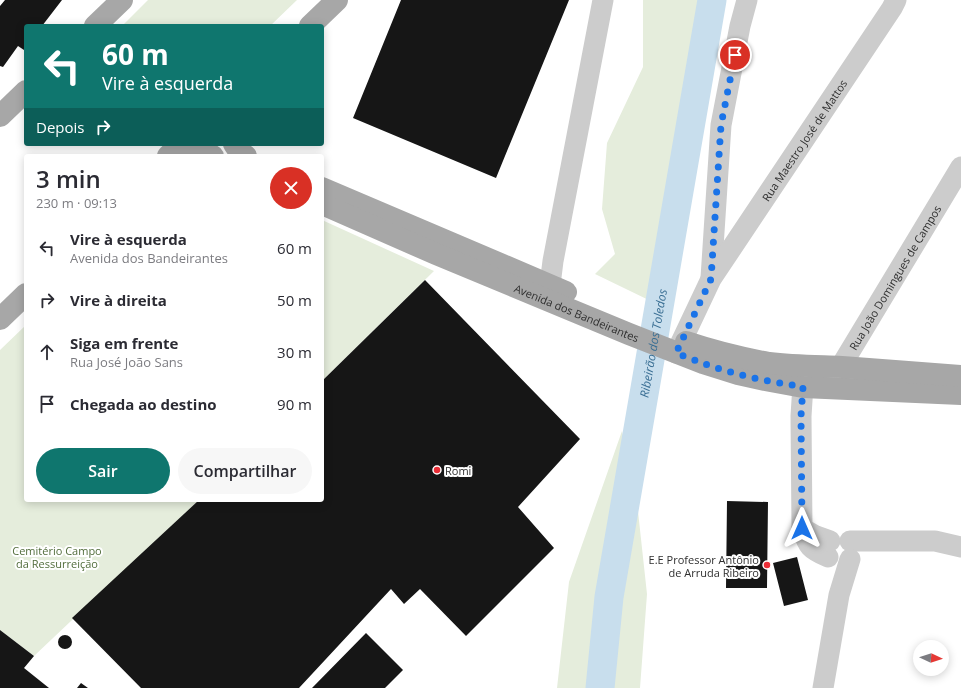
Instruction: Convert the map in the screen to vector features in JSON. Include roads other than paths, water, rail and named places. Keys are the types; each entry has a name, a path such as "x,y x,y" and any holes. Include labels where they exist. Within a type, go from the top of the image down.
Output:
{"main road":[{"path":"97,24 122,0"},
{"path":"118,24 126,0"},
{"path":"312,24 337,0"},
{"path":"0,116 24,93"},
{"path":"170,154 178,146"},
{"path":"190,146 208,154"},
{"path":"235,146 243,154"},
{"name":"Avenida dos Bandeirantes","path":"324,189 550,285 631,327"},
{"name":"Avenida dos Bandeirantes","path":"324,205 436,254 669,342 703,363 738,374 765,380 803,376 841,367 961,376"},
{"path":"0,319 24,296"},
{"name":"Avenida dos Bandeirantes","path":"803,376 828,388 961,394"}],"street":[{"path":"550,285 553,261 603,0"},
{"path":"669,342 711,279 721,125 740,26 747,0"},
{"name":"Rua Maestro José de Mattos","path":"711,279 896,0"},
{"name":"Rua João Domingues de Campos","path":"828,388 961,167"},
{"path":"803,376 801,416 802,528 838,552 935,541 961,547"},
{"path":"823,688 839,595 838,552"}],"waterway":[{"name":"Ribeirão dos Toledos","path":"600,688 609,597 712,0"}],"place":[{"name":"Romi","path":"437,470"},
{"name":"E.E Professor Antônio de Arruda Ribeiro","path":"767,565"}],"park label":[{"name":"Cemitério Campo da Ressurreição","path":"57,556"}]}
